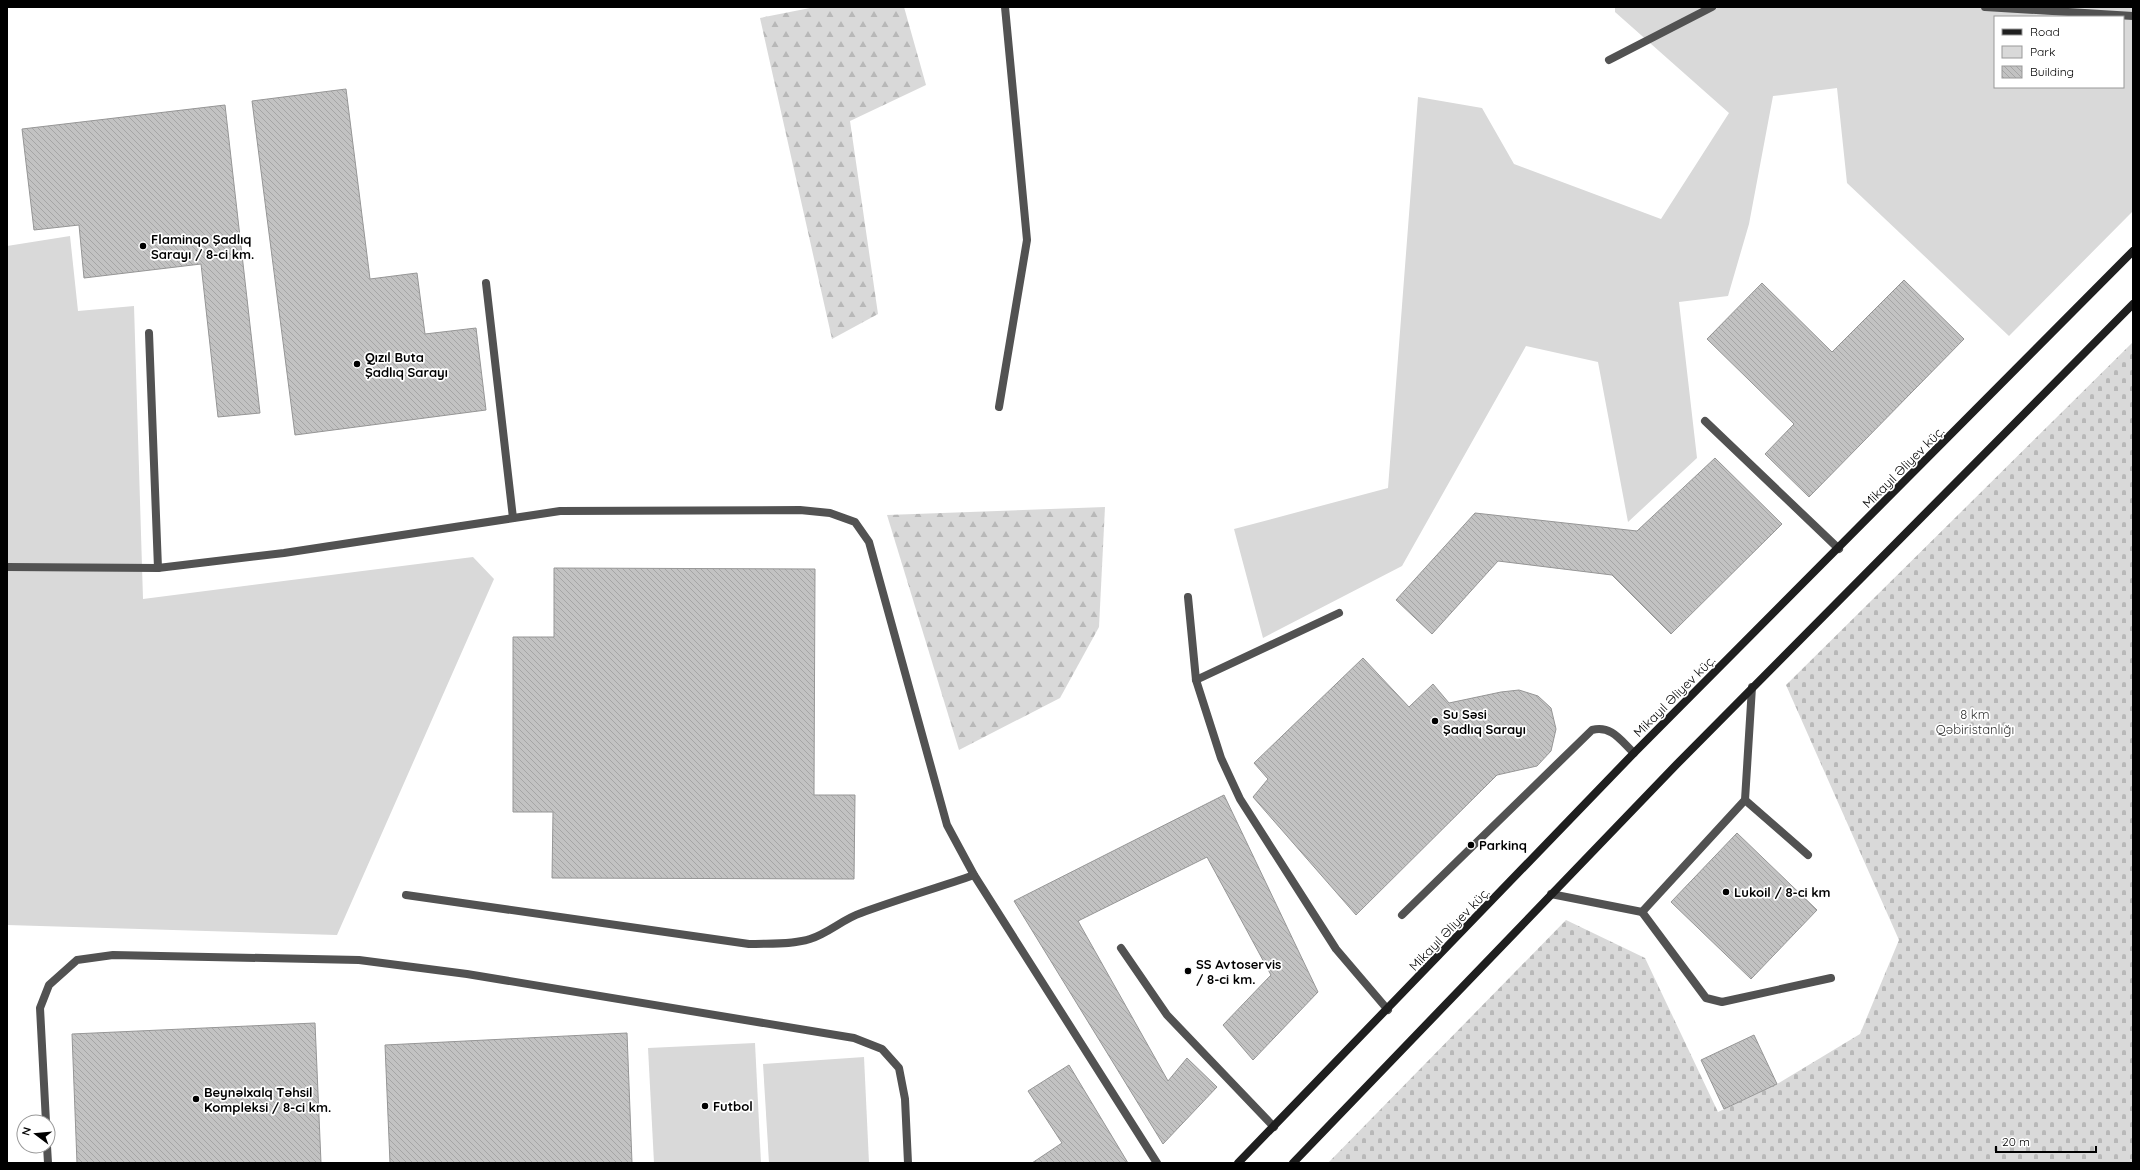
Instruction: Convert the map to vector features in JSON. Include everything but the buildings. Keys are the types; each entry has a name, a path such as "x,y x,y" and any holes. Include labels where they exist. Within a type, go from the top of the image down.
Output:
{"main road":[{"name":"Mikayıl Əliyev küç.","path":"1238,1163 1388,1010 1634,753 1839,549 2133,251"},
{"path":"1293,1163 1752,687 2133,304"}],"lane":[{"path":"999,407 1027,240 1005,7"},
{"path":"1609,60 1712,7"},
{"path":"1985,7 2133,16"},
{"path":"486,283 513,518"},
{"path":"149,333 158,568"},
{"path":"1705,421 1839,549"},
{"path":"7,567 158,568 284,553 560,511 800,510 830,513 855,522 869,542 947,825 974,875 1157,1163"},
{"path":"1188,597 1193,663 1196,680 1221,758 1240,799 1336,949 1388,1010"},
{"path":"1196,680 1339,613"},
{"path":"1642,912 1745,800 1752,687"},
{"path":"1402,916 1592,730 1601,728 1609,730 1634,753"},
{"path":"1745,800 1808,855"},
{"path":"406,895 750,944 784,943 810,939 852,916 974,875"},
{"path":"1551,894 1642,912 1706,998 1722,1002 1831,978"},
{"path":"1121,948 1167,1015 1274,1127"},
{"path":"46,1114 40,1008 49,984 77,960 113,955 359,960 467,974 854,1038 882,1049 899,1068 904,1099 908,1163"}],"green space":[{"path":"815,7 904,7 926,85 850,121 878,314 832,339 760,18"},
{"path":"1615,7 2133,7 2133,211 2009,336 1847,183 1837,88 1773,96 1749,224 1728,296 1679,302 1697,458 1628,522 1598,362 1526,346 1402,566 1263,638 1234,529 1388,488 1418,97 1482,108 1514,164 1661,219 1729,113 1615,12"},
{"path":"70,236 78,311 134,306 143,599 473,557 494,579 337,935 7,925 7,246"},
{"name":"8 km Qəbiristanlığı","path":"2133,342 2133,1163 1328,1163 1566,920 1645,958 1718,1112 1777,1084 1860,1034 1899,940 1786,685"},
{"path":"1105,507 1099,627 1060,698 959,750 887,515"},
{"name":"Futbol","path":"755,1043 761,1163 654,1163 648,1048"},
{"path":"864,1057 869,1163 769,1163 763,1064"}],"place":[{"name":"Flaminqo Şadlıq Sarayı / 8-ci km.","path":"143,246"},
{"name":"Qızıl Buta Şadlıq Sarayı","path":"357,364"},
{"name":"Su Səsi Şadlıq Sarayı","path":"1435,721"},
{"name":"Parkinq","path":"1471,845"},
{"name":"Lukoil / 8-ci km","path":"1726,892"},
{"name":"SS Avtoservis / 8-ci km.","path":"1188,971"},
{"name":"Beynəlxalq Təhsil Kompleksi / 8-ci km.","path":"196,1099"},
{"name":"Futbol","path":"705,1106"}]}
